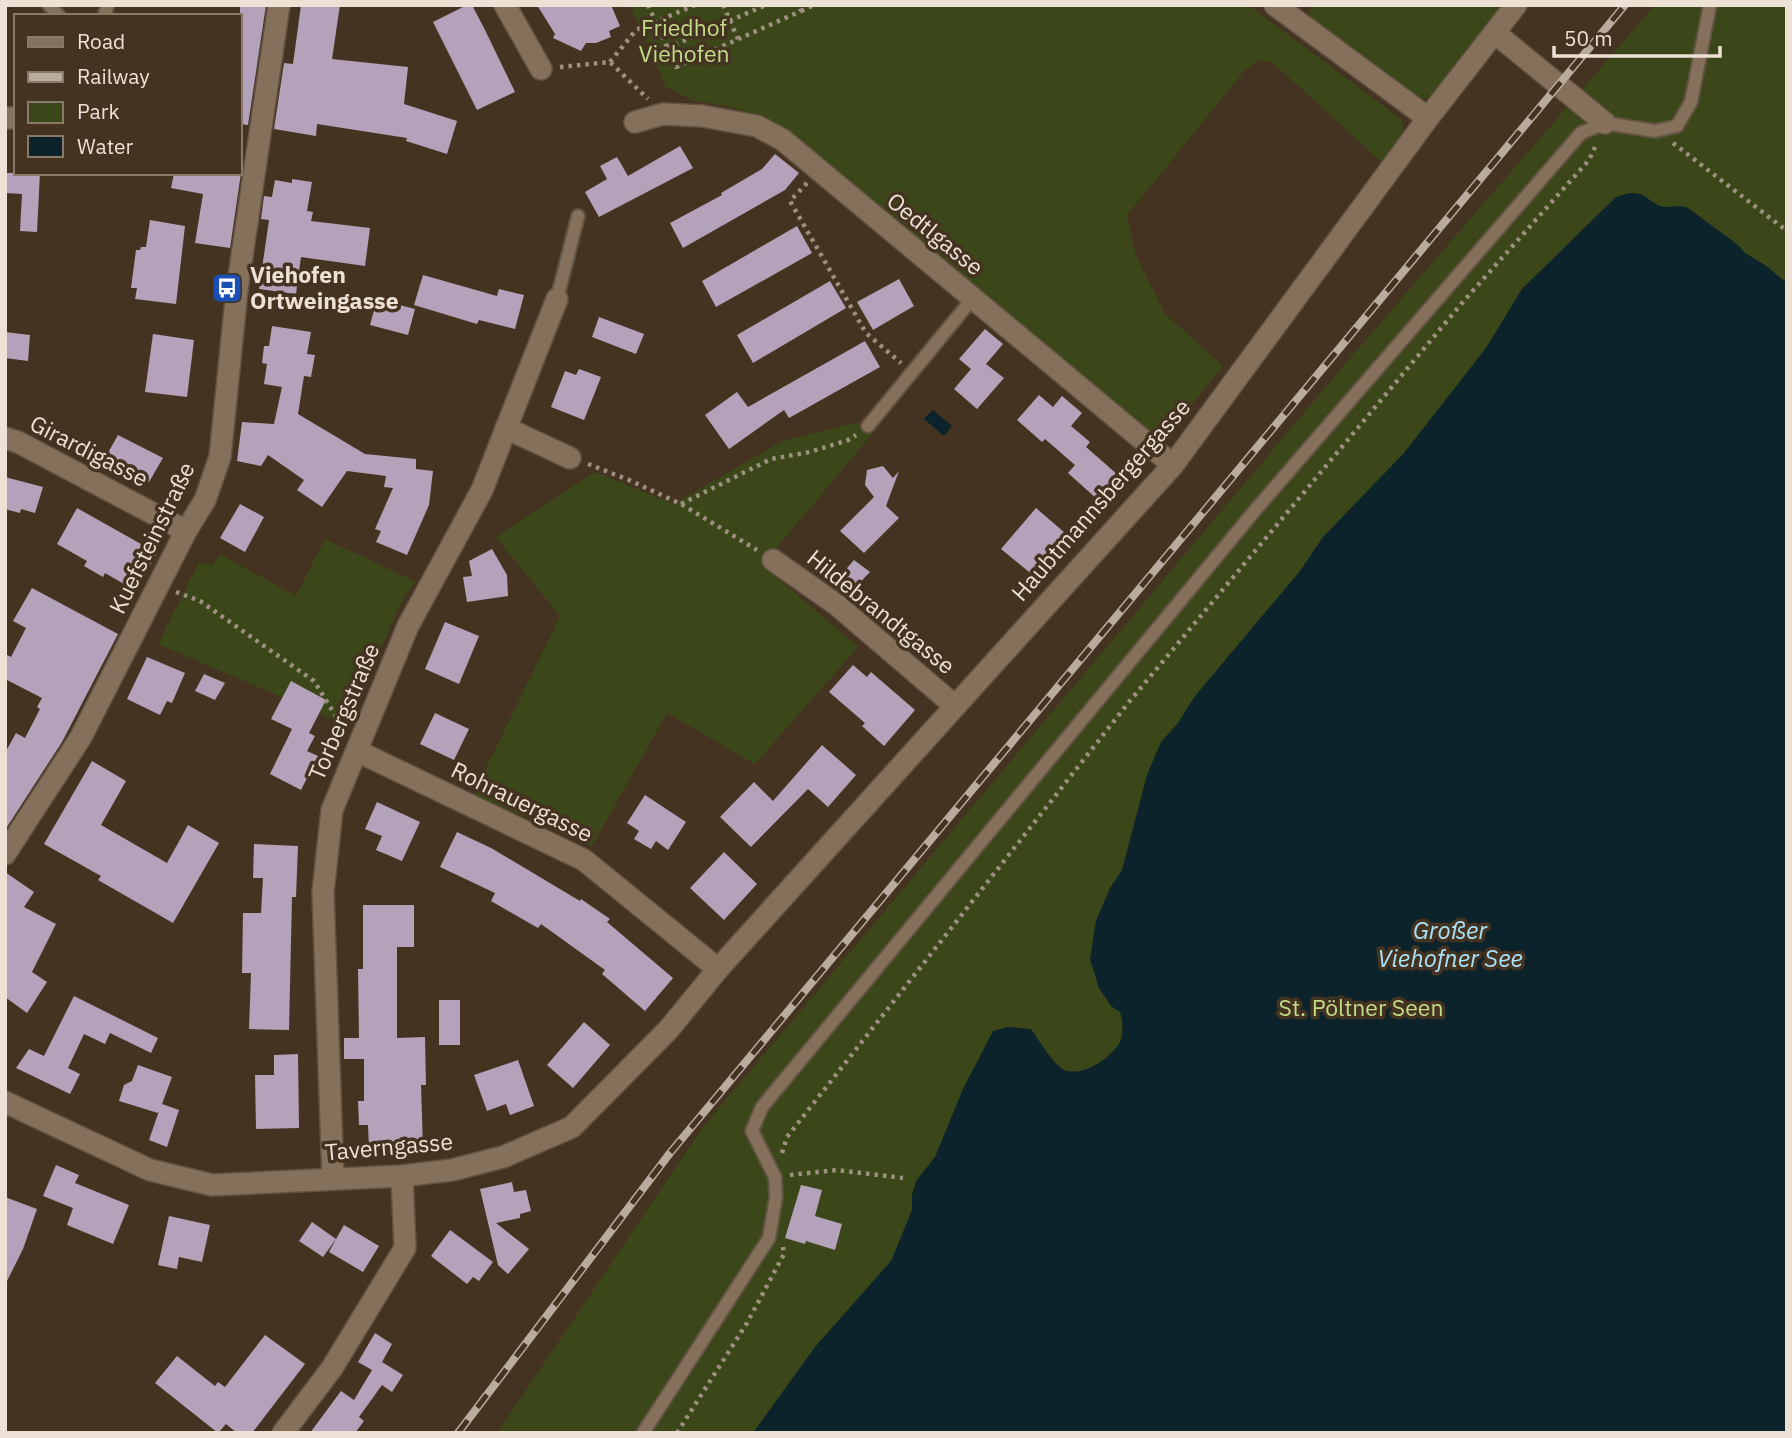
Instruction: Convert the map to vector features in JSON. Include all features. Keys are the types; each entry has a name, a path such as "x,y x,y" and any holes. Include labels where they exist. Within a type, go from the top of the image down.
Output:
{"street":[{"name":"Kuefsteinstraße","path":"5,854 81,737 186,531 205,500 220,457 250,144 279,5"},
{"path":"505,5 541,69"},
{"path":"1275,5 1429,118"},
{"name":"Haubtmannsbergergasse","path":"718,969 1173,465 1429,118 1516,5"},
{"path":"1495,33 1605,123"},
{"name":"Oedtlgasse","path":"635,122 663,114 702,116 757,126 783,140 1173,465"},
{"name":"Torbergstraße","path":"333,1179 323,892 332,810 408,626 482,489 557,299"},
{"path":"506,428 570,458"},
{"name":"Girardigasse","path":"5,438 18,442 186,531"},
{"name":"Hildebrandtgasse","path":"773,560 837,605 955,706"},
{"name":"Rohrauergasse","path":"357,751 584,860 718,969"},
{"name":"Taverngasse","path":"5,1102 150,1170 212,1185 402,1176 452,1170 503,1157 572,1127 669,1029 718,969"},
{"path":"282,1433 332,1368 405,1248 402,1176"}],"lane":[{"path":"643,1433 769,1238 776,1197 775,1177 752,1131 762,1107 1256,508 1581,133 1605,123 1655,131 1676,126 1691,102 1710,5"},
{"path":"557,299 578,216"},
{"path":"868,426 972,298"}],"path":[{"path":"648,5 676,67 800,8 814,5"},
{"path":"541,69 610,62 636,30 695,5"},
{"path":"723,5 738,39"},
{"path":"667,48 766,5"},
{"path":"610,62 663,114"},
{"path":"903,1178 837,1170 775,1177 786,1137 1129,702 1462,303 1589,160 1605,123"},
{"path":"1655,131 1681,148 1787,231"},
{"path":"818,171 790,201 866,333 912,373"},
{"path":"681,504 771,459 810,452 848,440 868,426"},
{"path":"570,458 629,480 681,504 773,560"},
{"path":"158,586 200,601 314,681 357,751"},
{"path":"677,1433 747,1323 784,1254 782,1242"}],"green space":[{"name":"Friedhof Viehofen","path":"630,5 1248,5 1402,120 1404,133 1382,162 1273,63 1260,60 1245,70 1127,215 1136,256 1165,314 1223,366 1162,441 907,233 803,141 763,118 731,107 694,101 666,87"},
{"path":"1314,5 1501,5 1429,98 1411,98 1306,16"},
{"name":"Großer Viehofner See","path":"1655,5 1787,5 1787,1433 497,1433 703,1127 1346,363"},
{"path":"859,422 873,433 762,565 858,647 755,764 667,713 592,846 473,795 560,616 496,537 595,472 674,504 782,441"},
{"path":"325,539 416,582 403,599 347,725 158,644 199,562 212,566 220,554 296,596"}],"water":[{"name":"Großer Viehofner See","path":"1629,193 1643,195 1660,206 1688,208 1787,283 1787,1433 753,1433 815,1347 891,1261 912,1210 916,1181 935,1157 963,1089 993,1031 1008,1027 1031,1029 1063,1069 1074,1072 1096,1065 1119,1044 1122,1036 1120,1012 1111,1006 1099,988 1090,959 1096,921 1110,888 1122,870 1147,775 1161,742 1178,723 1195,696 1300,571 1323,537 1404,453 1486,348 1522,289 1616,197"},
{"path":"933,410 952,426 944,436 924,419"}],"building":[{"path":"240,5 266,5 248,125 242,124"},
{"path":"301,5 340,5 332,59 408,67 404,104 457,121 447,154 406,141 407,138 317,124 316,136 274,129 284,63 293,64"},
{"path":"472,5 515,92 477,110 433,22"},
{"path":"537,5 611,5 620,26 609,31 611,37 596,43 586,43 581,51 553,38 555,34"},
{"path":"680,146 693,168 599,217 585,192 607,179 600,166 617,157 628,176"},
{"path":"775,154 799,173 785,190 683,248 670,223 722,195 721,193 762,169"},
{"path":"5,173 40,175 37,232 20,231 22,194 5,193"},
{"path":"174,175 241,175 230,248 195,243 203,194 171,188"},
{"path":"292,179 312,182 307,211 313,212 311,221 370,228 365,266 301,257 296,294 259,289 269,220 261,219 264,196 272,197 275,180 292,183"},
{"path":"150,220 185,226 176,304 135,299 137,288 131,288 136,250 146,247"},
{"path":"797,226 812,253 716,307 702,281"},
{"path":"423,275 497,296 499,289 524,295 515,329 479,320 477,324 414,305"},
{"path":"899,279 914,306 873,330 857,302"},
{"path":"830,281 846,308 753,363 737,335"},
{"path":"377,299 415,309 408,335 370,325"},
{"path":"599,317 644,334 636,354 592,337"},
{"path":"272,326 311,332 307,354 315,355 311,377 304,376 298,414 365,454 416,459 416,469 433,471 429,505 407,555 376,542 381,531 375,529 393,488 384,487 386,476 347,471 322,507 297,490 304,480 268,455 261,466 237,461 242,422 274,424 282,387 264,384 267,364 262,363 264,346 269,346"},
{"path":"985,329 1003,344 986,364 1004,378 977,409 954,389 971,369 959,359"},
{"path":"5,332 30,335 28,361 5,358"},
{"path":"153,334 194,340 187,397 145,392"},
{"path":"865,341 880,367 789,418 784,410 729,449 705,415 737,392 748,407"},
{"path":"579,369 601,377 584,420 551,407 565,371 576,375"},
{"path":"1039,395 1053,407 1062,396 1082,413 1071,426 1090,442 1086,447 1118,475 1097,499 1068,473 1075,465 1045,439 1042,442 1017,420"},
{"path":"118,435 163,458 149,482 105,458"},
{"path":"883,466 893,478 899,471 886,506 899,518 864,553 840,531 874,497 865,485 867,470"},
{"path":"5,477 43,487 35,513 21,509 20,513 5,509"},
{"path":"240,504 264,517 245,552 220,538"},
{"path":"77,508 157,553 136,591 105,573 103,577 84,566 87,561 57,544"},
{"path":"1036,508 1065,533 1052,546 1056,550 1034,576 1001,549"},
{"path":"492,549 507,575 508,596 467,602 463,577 472,576 469,561"},
{"path":"854,560 870,572 848,595 835,582"},
{"path":"32,588 118,634 62,742 5,830 5,753 16,733 25,738 40,709 37,707 42,698 5,679 5,654 11,657 26,628 13,621"},
{"path":"445,622 479,636 459,684 425,669"},
{"path":"147,657 185,673 172,703 167,701 160,715 127,699"},
{"path":"853,665 867,677 871,672 915,710 884,746 862,726 865,723 829,692"},
{"path":"204,674 225,683 215,700 195,691"},
{"path":"291,681 326,700 309,733 315,736 307,751 318,756 301,790 270,774 292,729 271,719"},
{"path":"435,713 469,729 454,760 420,744"},
{"path":"822,745 856,775 828,807 808,789 751,847 720,817 754,782 773,801"},
{"path":"92,761 126,781 101,825 167,863 188,825 219,843 173,923 98,880 101,876 44,844"},
{"path":"645,795 686,822 668,850 656,841 651,849 634,839 639,831 627,823"},
{"path":"377,802 420,822 402,861 376,850 382,836 365,829"},
{"path":"457,832 491,848 580,901 581,899 610,919 607,922 673,978 645,1011 602,974 605,970 541,924 538,928 491,901 495,893 440,867"},
{"path":"254,844 298,846 296,897 292,897 289,1030 249,1029 251,973 242,973 243,913 261,913 263,878 253,878"},
{"path":"724,852 757,884 724,920 690,888"},
{"path":"5,872 34,892 24,907 56,924 32,972 47,982 27,1013 5,997"},
{"path":"363,905 414,905 414,947 397,947 397,1038 425,1037 426,1085 421,1085 423,1147 369,1149 368,1125 359,1125 358,1101 364,1101 364,1059 344,1059 344,1038 359,1038 358,969 363,969"},
{"path":"74,996 158,1038 151,1053 110,1033 105,1044 84,1034 68,1068 80,1074 70,1094 16,1068 29,1049 44,1056"},
{"path":"439,1000 460,1000 460,1045 439,1045"},
{"path":"584,1022 610,1045 573,1088 547,1065"},
{"path":"298,1054 299,1128 256,1129 255,1075 274,1075 274,1055"},
{"path":"518,1060 534,1106 510,1115 506,1104 487,1111 474,1075"},
{"path":"138,1065 172,1077 162,1104 179,1110 167,1147 149,1140 159,1111 158,1113 119,1101 124,1085 132,1081"},
{"path":"56,1165 79,1175 75,1183 129,1205 113,1244 67,1225 73,1208 43,1196"},
{"path":"512,1182 514,1192 526,1190 531,1211 520,1214 520,1218 496,1223 529,1249 508,1274 498,1265 480,1189"},
{"path":"801,1185 822,1190 815,1216 842,1224 835,1250 785,1238"},
{"path":"5,1197 37,1209 23,1249 5,1285"},
{"path":"169,1216 210,1225 202,1262 179,1257 177,1269 158,1265"},
{"path":"312,1222 336,1239 323,1257 299,1241"},
{"path":"344,1225 379,1246 363,1272 329,1252"},
{"path":"450,1230 493,1262 479,1281 473,1277 467,1284 431,1256"},
{"path":"375,1333 392,1344 382,1362 403,1375 392,1392 382,1385 359,1417 364,1421 355,1433 310,1433 341,1391 354,1400 372,1370 358,1362"},
{"path":"265,1335 305,1364 252,1433 237,1433 226,1424 218,1433 155,1383 177,1356 215,1386 218,1382 225,1387"}],"railway":[{"path":"458,1433 670,1153 1625,5"}],"place":[{"name":"Viehofen Ortweingasse","path":"227,288"}],"park label":[{"name":"St. Pöltner Seen","path":"1361,1008"}]}
